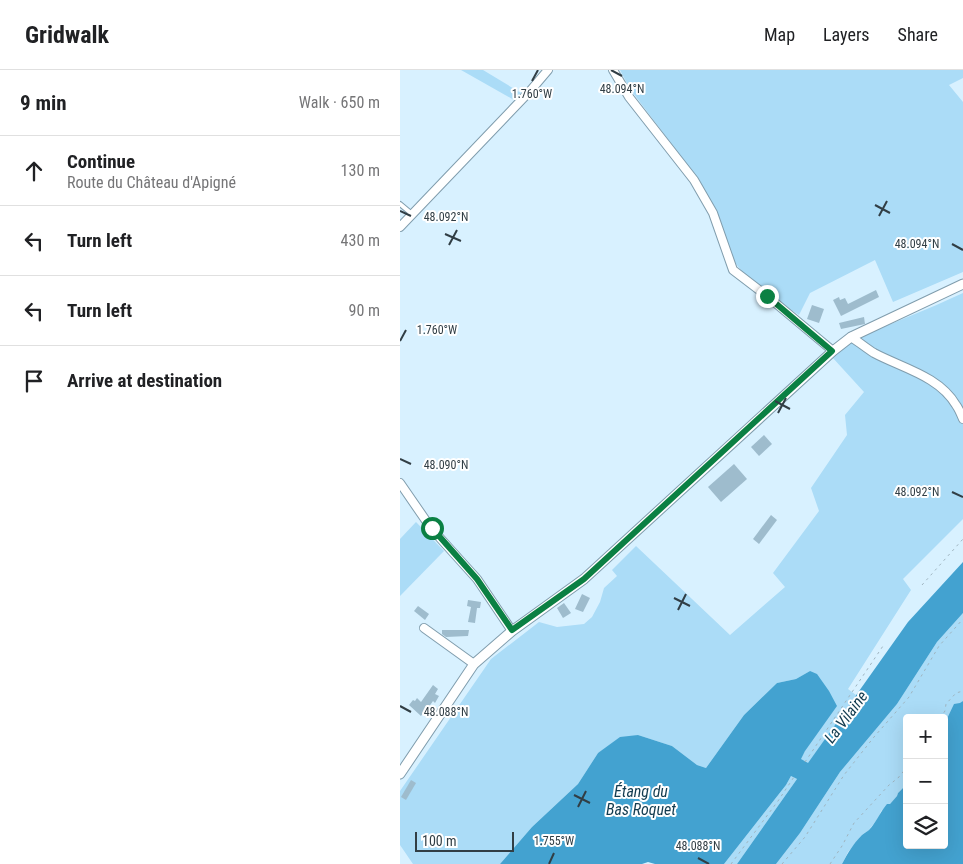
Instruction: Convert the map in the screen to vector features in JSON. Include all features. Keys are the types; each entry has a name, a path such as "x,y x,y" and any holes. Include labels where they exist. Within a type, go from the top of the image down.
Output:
{"street":[{"path":"400,227 548,70"},
{"path":"613,70 630,97 694,180 713,213 733,270 832,351"},
{"path":"400,774 474,664 512,630 584,579 832,351 852,337 963,284"},
{"path":"852,337 875,353 935,383 956,404 963,419"},
{"path":"400,482 432,528 477,579 512,630"},
{"path":"424,628 474,664"}],"lane":[{"path":"400,204 413,214"}],"path":[{"path":"922,585 963,539"},
{"path":"782,864 805,837 844,775 909,697 939,646 963,620"},
{"path":"805,762 883,646"},
{"path":"943,714 946,704 956,693 963,691"},
{"path":"830,864 854,823 903,772"},
{"path":"731,864 794,777"}],"shaded area":[{"path":"461,70 483,70 521,93 514,100"},
{"path":"620,70 963,70 963,78 949,85 963,102 963,272 893,302 875,260 810,293 799,315 771,297 744,274 732,259 714,209 692,171 630,89"},
{"path":"963,293 963,519 903,579 911,590 848,689 856,695 808,764 800,759 805,751 810,671 796,679 777,683 744,715 706,768 697,765 672,746 638,735 598,753 578,784 532,827 500,864 413,864 400,845 400,791 491,659 539,622 557,627 584,624 592,617 600,602 604,588 617,576 612,570 636,546 730,635 785,587 773,573 819,511 811,488 847,435 845,415 864,392 832,357 841,349 860,338"},
{"path":"416,522 444,551 400,596 400,539"},
{"path":"963,613 963,701 948,718 948,714 903,714 903,788 890,804 881,811 879,817 868,831 863,834 848,852 842,864 776,864 800,833 840,772 897,704 937,642"},
{"path":"791,776 797,779 737,864 724,864 786,785"}],"water":[{"name":"Étang du Bas Roquet","path":"963,562 963,613 937,642 897,704 840,772 800,833 776,864 737,864 797,779 791,776 724,864 655,864 648,862 642,864 500,864 532,827 578,784 598,753 620,737 638,735 672,746 697,765 706,768 744,715 777,683 796,679 810,671 817,674 837,706 805,751 801,759 808,763 908,622"},
{"path":"963,701 963,864 842,864 856,842 868,831 887,804 890,804 903,788 903,849 948,849 948,717 954,704"}],"building":[{"path":"876,290 879,297 841,316 833,300 839,297 840,300 845,298 848,304"},
{"path":"812,305 824,309 819,323 807,319"},
{"path":"864,317 865,324 841,329 839,323"},
{"path":"764,435 772,444 759,456 751,447"},
{"path":"734,464 747,479 721,502 708,487"},
{"path":"771,515 777,520 759,544 753,539"},
{"path":"582,594 590,598 583,612 575,609"},
{"path":"468,600 481,602 480,608 477,608 475,623 468,622 471,607 467,606"},
{"path":"564,603 571,613 563,618 557,608"},
{"path":"418,606 429,614 425,620 414,611"},
{"path":"442,630 469,630 468,636 446,637 442,634"},
{"path":"433,685 438,689 435,694 439,696 435,703 433,701 421,716 409,705 417,698 421,702"},
{"path":"411,780 416,783 406,800 401,797"}],"route":[{"path":"432,528 477,579 512,630 584,579 832,351 767,296"}],"water label":[{"name":"La Vilaine","path":"846,717"}]}
